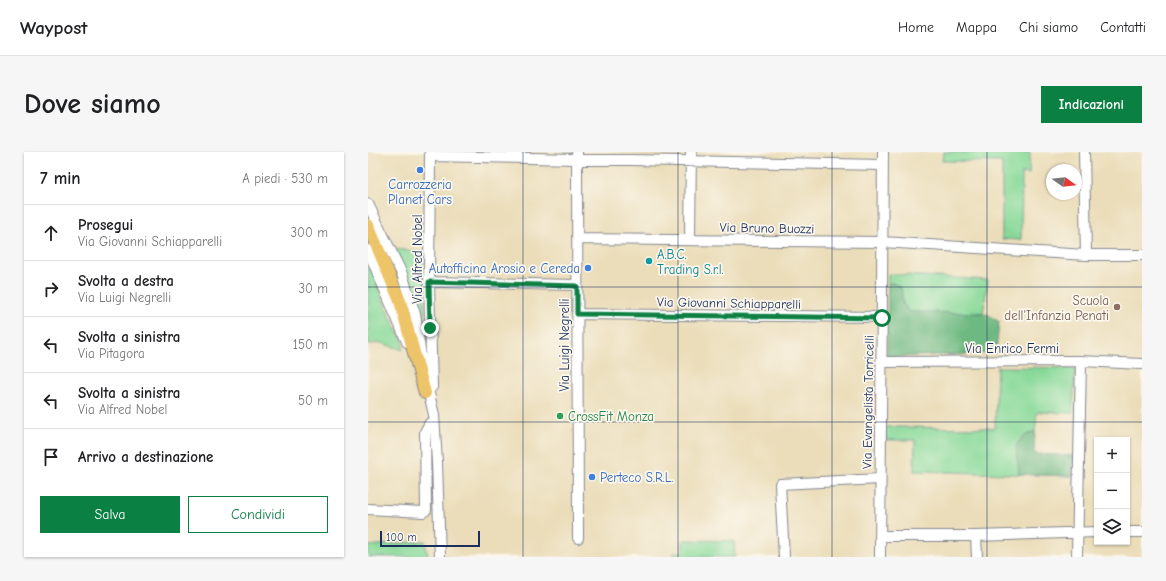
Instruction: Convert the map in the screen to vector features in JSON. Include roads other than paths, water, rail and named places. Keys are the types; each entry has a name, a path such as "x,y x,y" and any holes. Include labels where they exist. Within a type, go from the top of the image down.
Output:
{"main road":[{"path":"368,226 389,272 422,363"},
{"path":"407,321 428,394"}],"street":[{"name":"Via Evangelista Torricelli","path":"880,557 883,152"},
{"path":"1084,152 1086,255"},
{"path":"430,154 691,156 883,165"},
{"name":"Via Alfred Nobel","path":"430,154 429,282 432,340 432,386 428,394 434,462"},
{"name":"Via Luigi Negrelli","path":"577,156 578,538"},
{"path":"688,240 690,235 691,156"},
{"path":"368,204 406,284 415,314 428,394"},
{"name":"Via Bruno Buozzi","path":"578,238 883,242 1086,255 1142,255"},
{"path":"368,250 428,394"},
{"path":"429,282 577,286"},
{"name":"Via Giovanni Schiapparelli","path":"577,314 882,318"},
{"path":"1077,557 1081,361"},
{"name":"Via Enrico Fermi","path":"881,362 1081,361 1142,364"},
{"name":"Via Alfred Nobel","path":"428,394 434,462"},
{"name":"Via Alfred Nobel","path":"368,509 422,512 427,507 425,432 430,423"},
{"path":"434,462 439,557"},
{"path":"784,557 780,484 880,479"},
{"path":"880,536 976,536 1094,532"},
{"path":"1130,532 1142,532"},
{"path":"976,536 977,557"}],"place":[{"name":"Carrozzeria Planet Cars","path":"420,170"},
{"name":"A.B.C. Trading S.r.l.","path":"649,261"},
{"name":"Autofficina Arosio e Cereda","path":"588,268"},
{"name":"Scuola dell'Infanzia Penati","path":"1117,307"},
{"name":"CrossFit Monza","path":"560,416"},
{"name":"Perteco S.R.L.","path":"592,477"}]}
